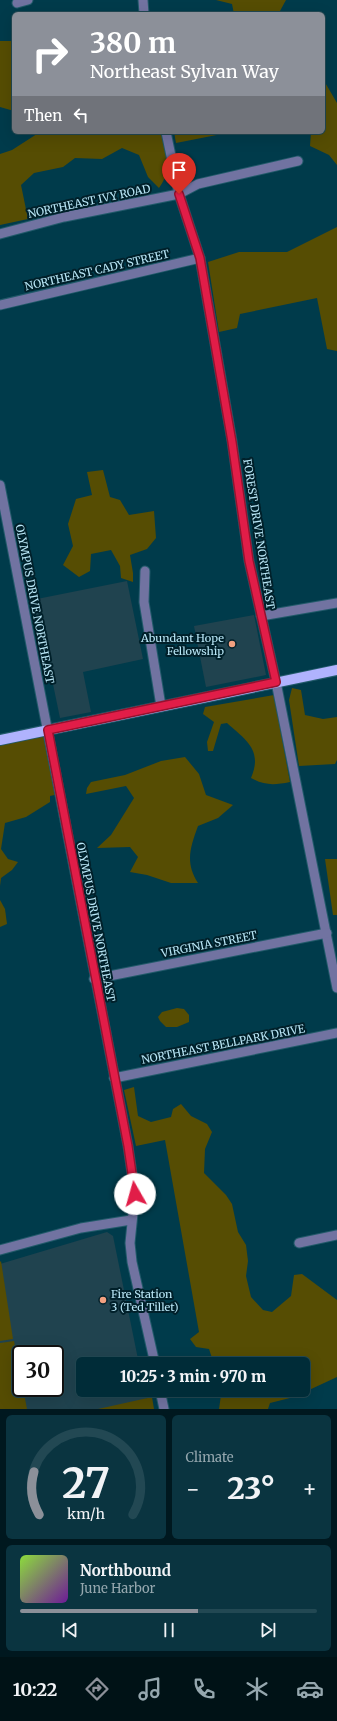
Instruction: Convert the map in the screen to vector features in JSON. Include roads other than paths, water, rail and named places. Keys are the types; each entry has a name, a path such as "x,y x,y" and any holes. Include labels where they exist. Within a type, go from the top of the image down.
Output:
{"main road":[{"path":"0,740 337,670"}],"street":[{"path":"17,3 28,0"},
{"path":"143,0 144,12"},
{"name":"FOREST DRIVE NORTHEAST","path":"166,134 179,194 200,258 232,442 249,561 276,682 337,988"},
{"name":"NORTHEAST IVY ROAD","path":"0,234 64,216 179,194 198,184 298,161"},
{"name":"NORTHEAST CADY STREET","path":"0,305 200,258"},
{"name":"OLYMPUS DRIVE NORTHEAST","path":"0,485 48,730 94,979 128,1146 135,1194 131,1220 130,1243 132,1262 153,1357"},
{"path":"146,571 144,602 161,706"},
{"path":"261,616 337,604"},
{"name":"VIRGINIA STREET","path":"94,979 327,933"},
{"name":"NORTHEAST BELLPARK DRIVE","path":"114,1078 337,1033"},
{"path":"0,1250 81,1228 131,1220"},
{"path":"299,1243 337,1235"},
{"path":"161,1397 164,1409"}],"place":[{"name":"Abundant Hope Fellowship","path":"232,644"},
{"name":"Fire Station 3 (Ted Tillet)","path":"103,1300"}]}
